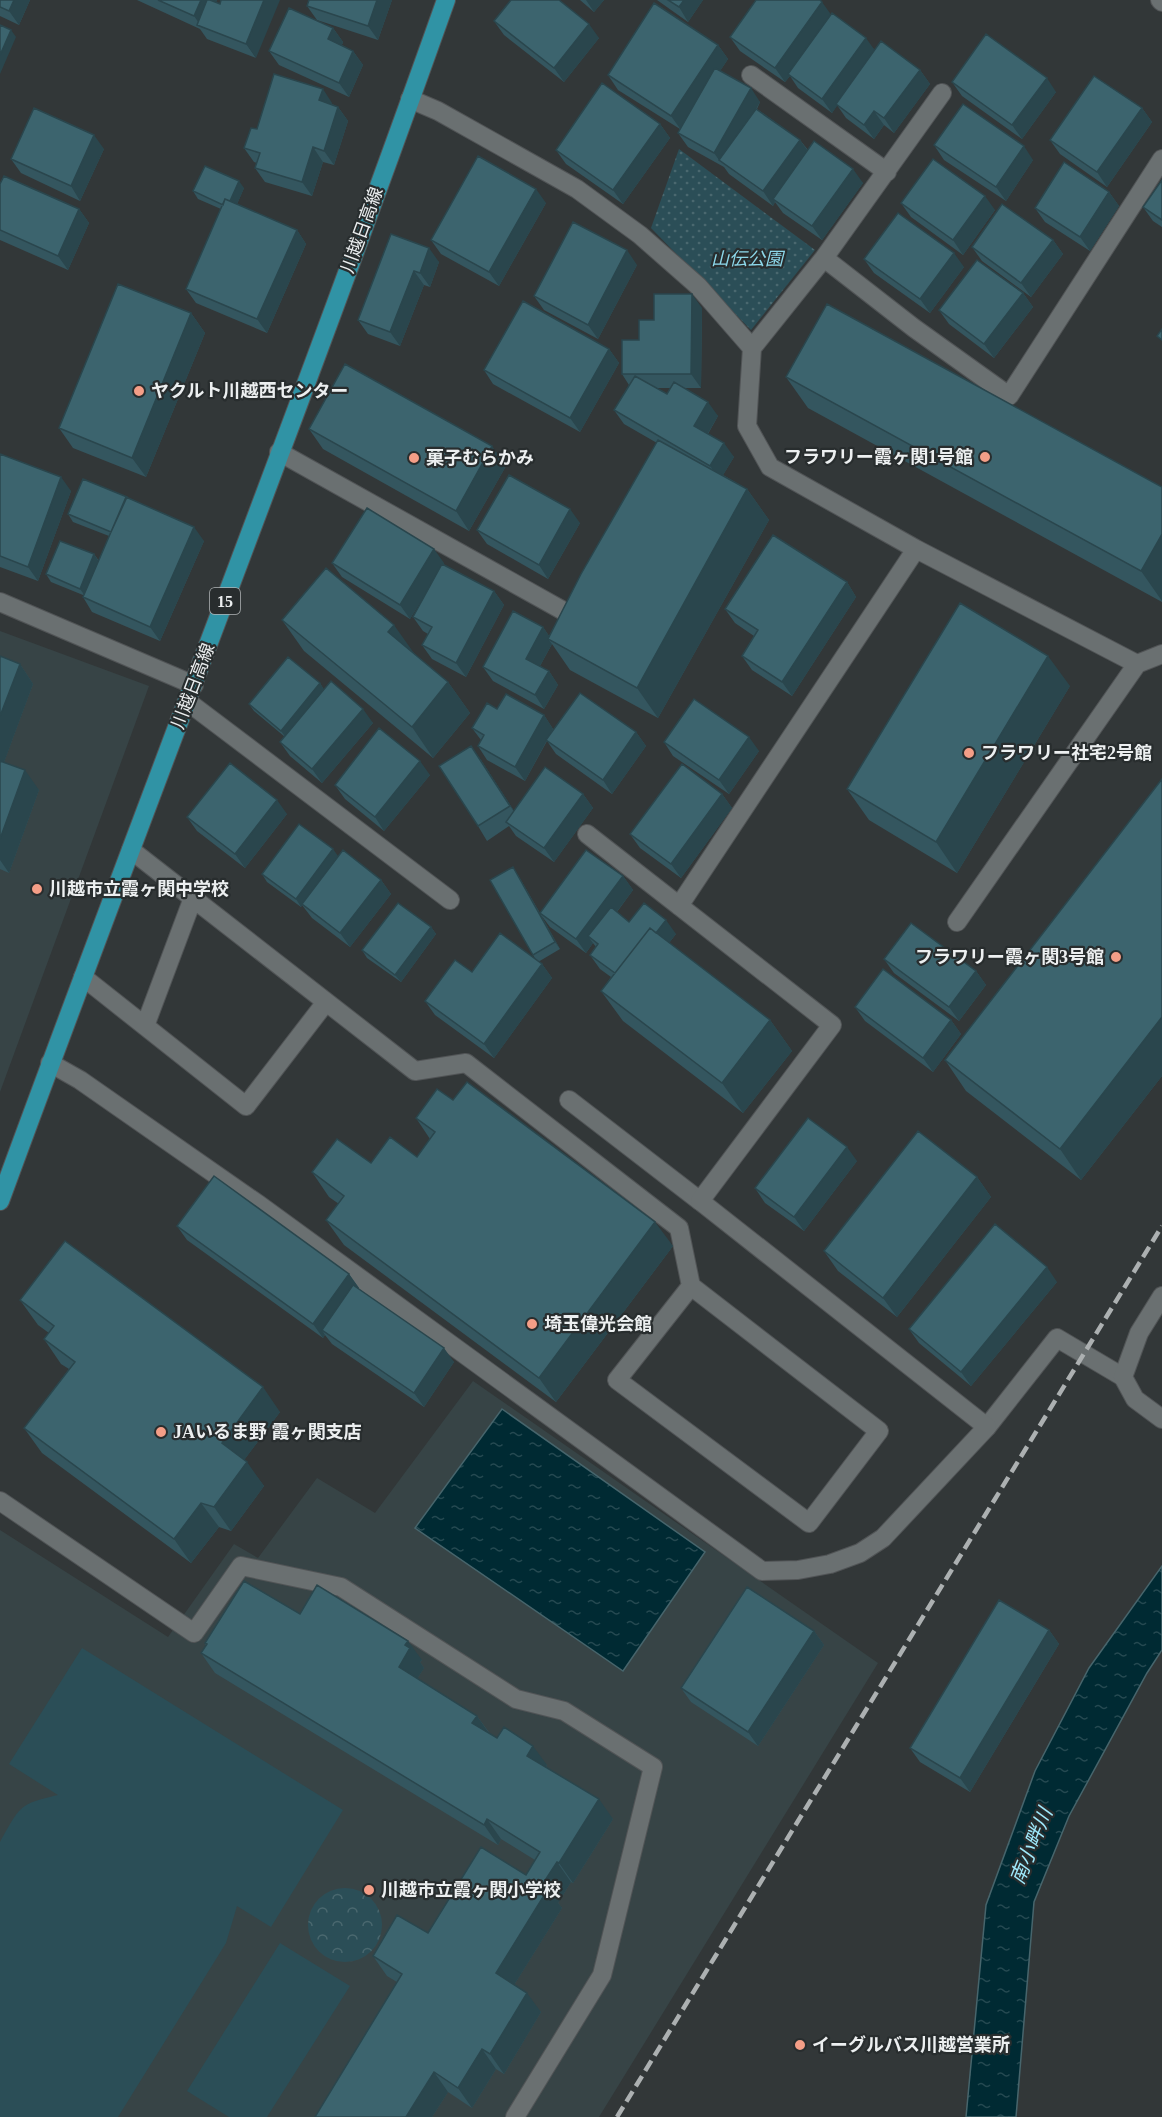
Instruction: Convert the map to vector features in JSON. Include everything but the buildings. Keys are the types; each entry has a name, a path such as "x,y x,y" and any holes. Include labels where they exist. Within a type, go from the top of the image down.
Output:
{"main road":[{"name":"川越日高線","path":"0,1201 50,1063 188,702 446,0"}],"street":[{"path":"751,75 887,172"},
{"path":"942,93 824,258 752,348 747,426 770,466 916,549 1137,663"},
{"path":"410,99 448,117 577,189 640,235 698,285 752,348"},
{"path":"824,258 914,328 1009,396 1162,159"},
{"path":"279,452 569,614"},
{"path":"679,906 916,549"},
{"path":"0,602 194,685"},
{"path":"957,922 1137,663 1162,654"},
{"path":"188,702 450,900"},
{"path":"587,834 832,1025 700,1202"},
{"path":"131,850 415,1071 466,1063 679,1228 691,1286 879,1431 809,1523 617,1380 691,1286"},
{"path":"145,1026 193,898"},
{"path":"83,977 246,1106 326,1002"},
{"path":"50,1063 80,1080 258,1204 762,1571 798,1570 830,1564 860,1553 883,1538 987,1427 1057,1338 1123,1377 1135,1399 1162,1419"},
{"path":"569,1100 987,1427"},
{"path":"1123,1377 1139,1333 1162,1296"},
{"path":"0,1501 194,1633 241,1566 341,1587 516,1699 564,1711 653,1767 602,1975 515,2117"}],"shaded area":[{"name":"川越市立霞ヶ関中学校","path":"0,631 149,686 0,1092"},
{"name":"川越市立霞ヶ関小学校","path":"473,1381 878,1663 599,2117 0,2117 0,1530 168,1637 234,1544 258,1558 317,1478 375,1513"}],"green space":[{"name":"山伝公園","path":"679,149 815,250 751,330 651,228"},
{"path":"82,1648 343,1810 271,1927 237,1906 226,1943 118,2117 0,2117 0,1842 22,1809 35,1801 58,1795 9,1764"},
{"path":"338,1888 352,1888 366,1894 376,1904 382,1918 380,1939 366,1956 352,1962 338,1962 324,1956 314,1946 308,1932 308,1918 314,1904 324,1894"},
{"path":"280,1943 350,1986 267,2117 229,2117 187,2091"}],"water":[{"path":"502,1409 705,1552 623,1671 415,1528"},
{"name":"南小畔川","path":"1162,1566 1162,1650 1147,1673 1069,1816 1034,1902 1016,2117 966,2117 986,1905 1035,1771 1089,1668"}],"railway":[{"path":"617,2117 1162,1226"}],"place":[{"name":"ヤクルト川越西センター","path":"139,391"},
{"name":"フラワリー霞ヶ関1号館","path":"985,457"},
{"name":"菓子むらかみ","path":"414,458"},
{"name":"フラワリー社宅2号館","path":"969,753"},
{"name":"川越市立霞ヶ関中学校","path":"37,889"},
{"name":"フラワリー霞ヶ関3号館","path":"1116,957"},
{"name":"埼玉偉光会館","path":"532,1324"},
{"name":"JAいるま野 霞ヶ関支店","path":"161,1432"},
{"name":"川越市立霞ヶ関小学校","path":"369,1890"},
{"name":"イーグルバス川越営業所","path":"800,2045"}]}
